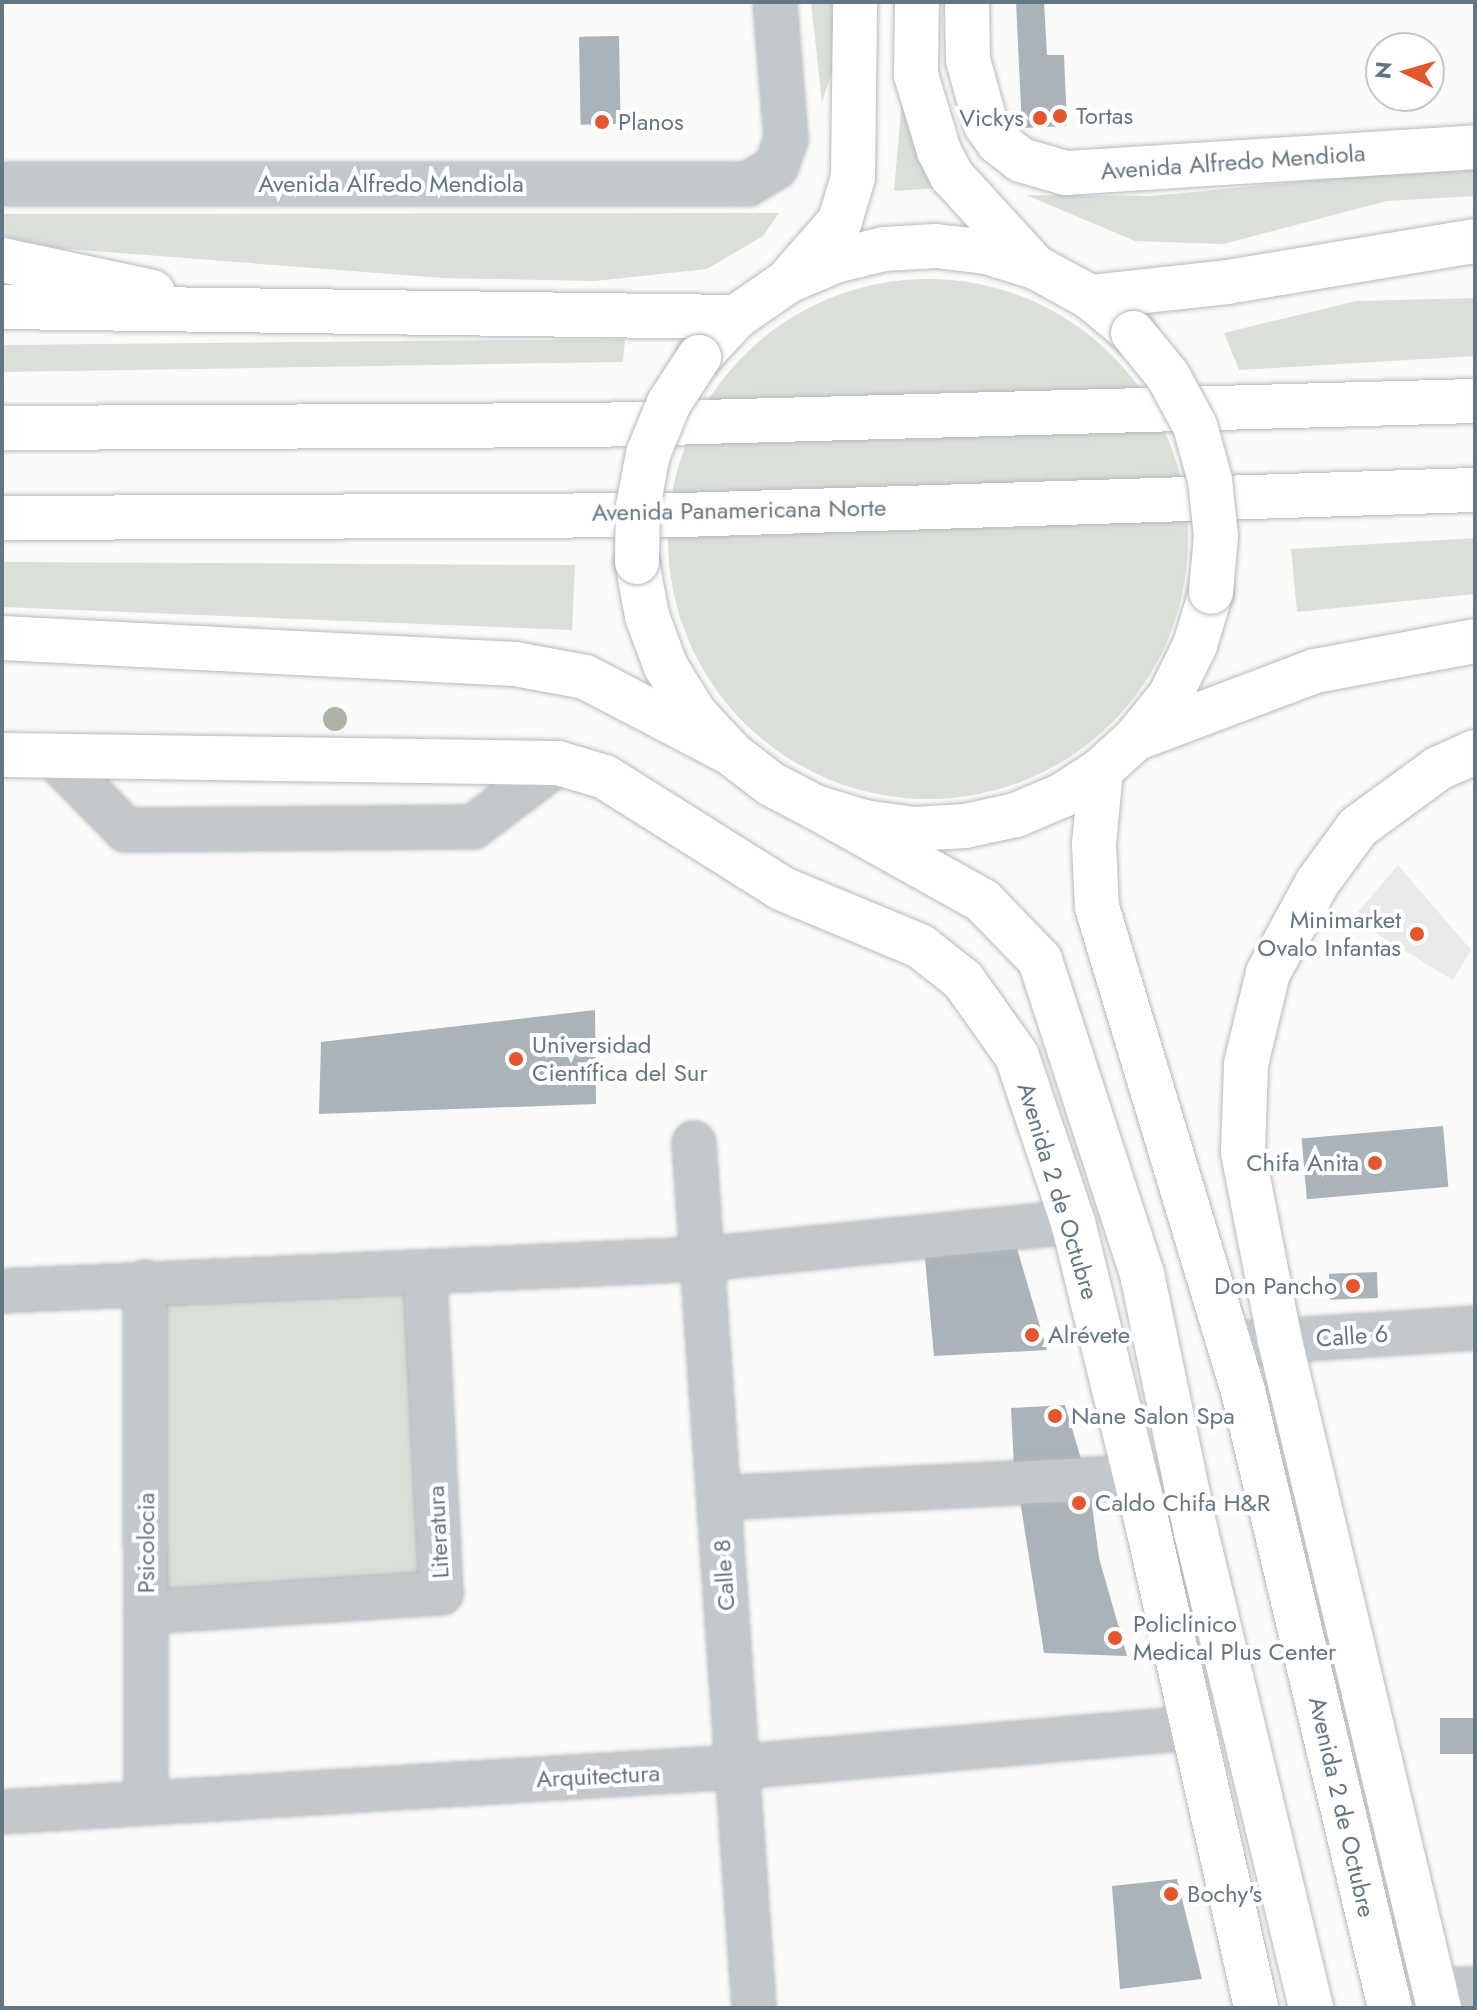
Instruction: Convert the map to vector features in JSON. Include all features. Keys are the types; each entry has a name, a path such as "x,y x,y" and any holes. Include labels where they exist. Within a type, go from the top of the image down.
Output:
{"main road":[{"path":"788,281 840,221 853,177 855,2"},
{"path":"917,2 916,75 939,151 952,176 1035,267"},
{"name":"Avenida Alfredo Mendiola","path":"967,2 968,60 976,99 998,142 1021,160 1066,173 1475,147"},
{"path":"1090,297 1227,282 1475,241"},
{"path":"815,807 864,822 914,829 965,826 1016,815 1063,795 1101,770 1135,739 1170,696 1195,645 1211,592 1216,536 1210,480 1195,426 1168,376 1133,333 1090,297 1035,267 986,252 936,246 884,249 835,261 788,281 736,317 699,357 669,403 648,454 638,507 637,562 647,616 666,667 695,714 732,754 771,784 983,901 1040,960 1135,1250 1196,1532 1311,2008"},
{"path":"2,260 233,311"},
{"path":"2,307 736,317"},
{"path":"2,428 593,425 1475,401"},
{"name":"Avenida Panamericana Norte","path":"2,518 682,515 1475,490"},
{"path":"2,638 515,664 585,677 732,754"},
{"path":"2,653 50,640"},
{"path":"1135,739 1315,671 1475,641"},
{"name":"Avenida 2 de Octubre","path":"1450,1996 1280,1341 1243,1152 1246,1064 1268,973 1317,883 1358,827 1439,768 1475,752"},
{"path":"2,755 558,763"},
{"name":"Avenida 2 de Octubre","path":"558,763 605,777 783,889 920,946 963,980 1017,1056 1073,1222 1136,1477 1256,2008"},
{"name":"Avenida 2 de Octubre","path":"1101,770 1094,844 1097,907 1230,1344 1390,2008"},
{"path":"1084,1267 1135,1250"}],"street":[{"name":"Avenida Alfredo Mendiola","path":"2,184 748,184 776,167 786,139 775,2"},
{"path":"53,756 126,830 473,827 558,763"},
{"name":"Calle 8","path":"694,1143 754,2008"},
{"path":"2,1291 145,1282 702,1259 1073,1222"},
{"name":"Literatura","path":"146,1612 441,1593 425,1272"},
{"name":"Psicolocia","path":"145,1282 146,1803"},
{"name":"Calle 6","path":"1230,1344 1475,1328"},
{"path":"719,1498 1136,1477"},
{"name":"Arquitectura","path":"2,1812 737,1767 1193,1728"}],"shaded area":[{"path":"811,2 838,2 833,69 822,102"},
{"path":"899,2 940,188 894,191 901,111"},
{"path":"1441,168 1475,168 1475,196 1387,201 1223,244 1135,241 1026,195 1152,196"},
{"path":"779,213 763,236 707,269 595,281 443,278 55,248 2,236 2,214"},
{"path":"928,279 979,284 1027,299 1072,323 1112,355 1144,395 1168,440 1183,488 1188,539 1183,590 1168,638 1144,683 1112,723 1072,755 1027,779 979,794 928,799 877,794 829,779 784,755 744,723 712,683 688,638 673,590 668,539 673,488 688,440 712,395 744,355 784,323 829,299 877,284"},
{"path":"1475,298 1475,356 1239,370 1224,333 1356,301"},
{"path":"625,339 623,362 2,372 2,345"},
{"path":"1475,538 1475,594 1297,612 1291,549"},
{"path":"2,562 575,565 572,630 2,607"},
{"name":"Minimarket Ovalo Infantas","path":"1398,865 1471,950 1453,980 1352,919"},
{"path":"415,1282 426,1585 166,1594 155,1291"}],"building":[{"path":"1016,2 1044,2 1047,55 1064,55 1067,126 1022,128"},
{"path":"619,36 621,124 581,125 579,37"},
{"path":"595,1010 596,1104 319,1114 321,1042"},
{"name":"Chifa Anita","path":"1443,1126 1448,1187 1307,1199 1302,1138"},
{"path":"1015,1242 1047,1350 934,1356 924,1248"},
{"name":"Don Pancho","path":"1377,1272 1378,1298 1330,1300 1329,1274"},
{"path":"1065,1405 1082,1462 1014,1466 1011,1408"},
{"path":"1090,1490 1099,1558 1127,1656 1044,1653 1020,1500"},
{"path":"1440,1718 1475,1718 1475,1754 1440,1754"},
{"path":"1177,1879 1202,1979 1120,1989 1112,1886"}],"place":[{"name":"Tortas","path":"1060,116"},
{"name":"Vickys","path":"1040,118"},
{"name":"Planos","path":"602,122"},
{"name":"Minimarket Ovalo Infantas","path":"1417,934"},
{"name":"Universidad Científica del Sur","path":"516,1059"},
{"name":"Chifa Anita","path":"1375,1163"},
{"name":"Don Pancho","path":"1353,1286"},
{"name":"Alrévete","path":"1032,1335"},
{"name":"Nane Salon Spa","path":"1055,1416"},
{"name":"Caldo Chifa H&R","path":"1079,1503"},
{"name":"Policlinico Medical Plus Center","path":"1115,1638"},
{"name":"Bochy's","path":"1171,1894"}]}
